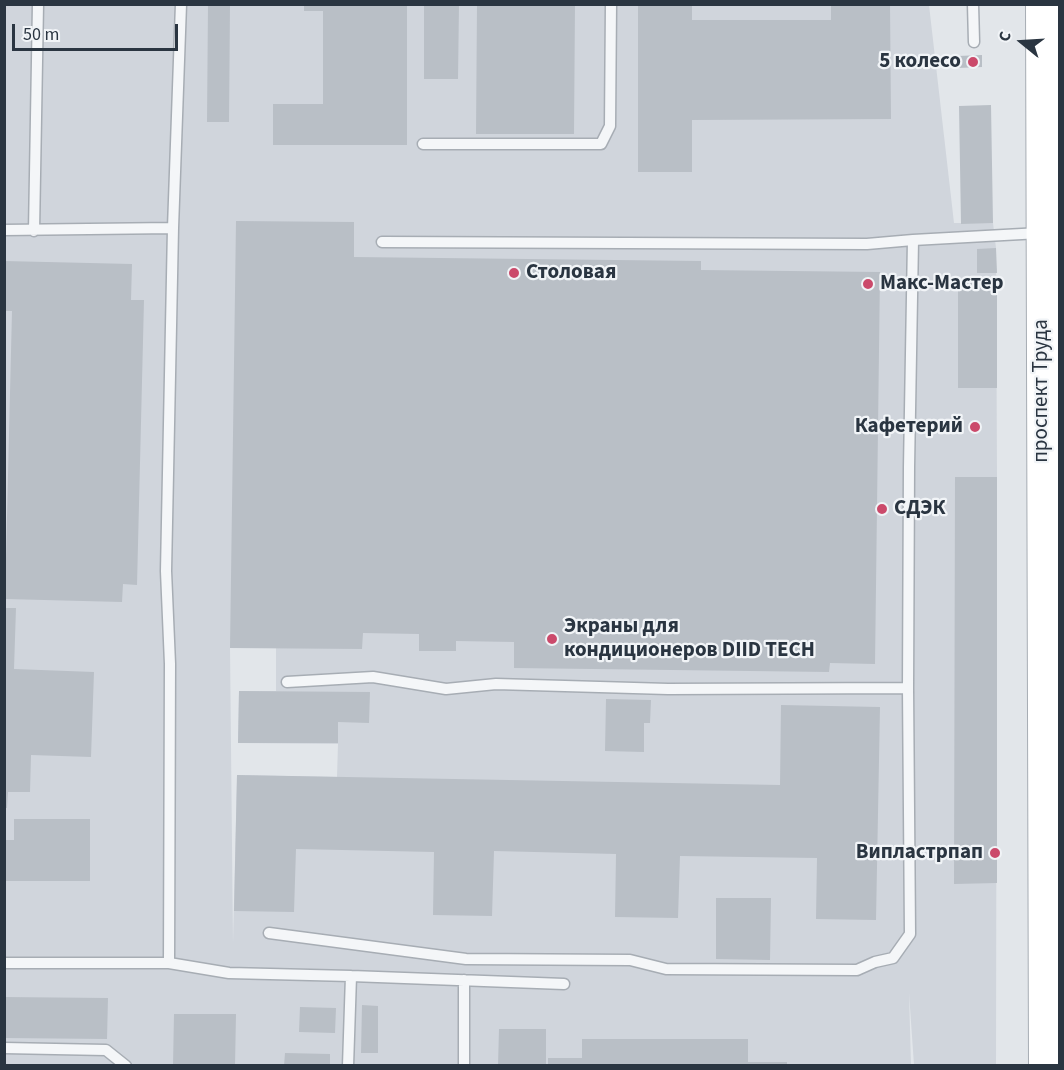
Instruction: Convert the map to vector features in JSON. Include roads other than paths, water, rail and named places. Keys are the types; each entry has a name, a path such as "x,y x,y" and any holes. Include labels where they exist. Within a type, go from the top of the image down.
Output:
{"main road":[{"name":"проспект Труда","path":"1042,4 1041,233 1050,1058"}],"lane":[{"path":"34,231 38,4"},
{"path":"169,963 170,664 166,571 173,228 182,4"},
{"path":"423,144 601,144 610,126 611,4"},
{"path":"973,4 974,42"},
{"path":"4,230 173,228"},
{"path":"382,242 867,244 1041,233"},
{"path":"269,933 466,960 630,960 666,969 857,970 875,962 893,958 910,934 909,455 914,240"},
{"path":"287,682 373,677 446,689 496,684 668,689 908,688"},
{"path":"4,963 169,963 230,973 564,984"},
{"path":"348,1065 351,976"},
{"path":"464,980 464,1065"},
{"path":"4,1048 106,1050 126,1065"}],"place":[{"name":"5 колесо","path":"973,62"},
{"name":"Столовая","path":"514,273"},
{"name":"Макс-Мастер","path":"868,284"},
{"name":"Кафетерий","path":"975,427"},
{"name":"СДЭК","path":"882,509"},
{"name":"Экраны для кондиционеров DIID TECH","path":"552,639"},
{"name":"Випластрпап","path":"995,853"}]}
